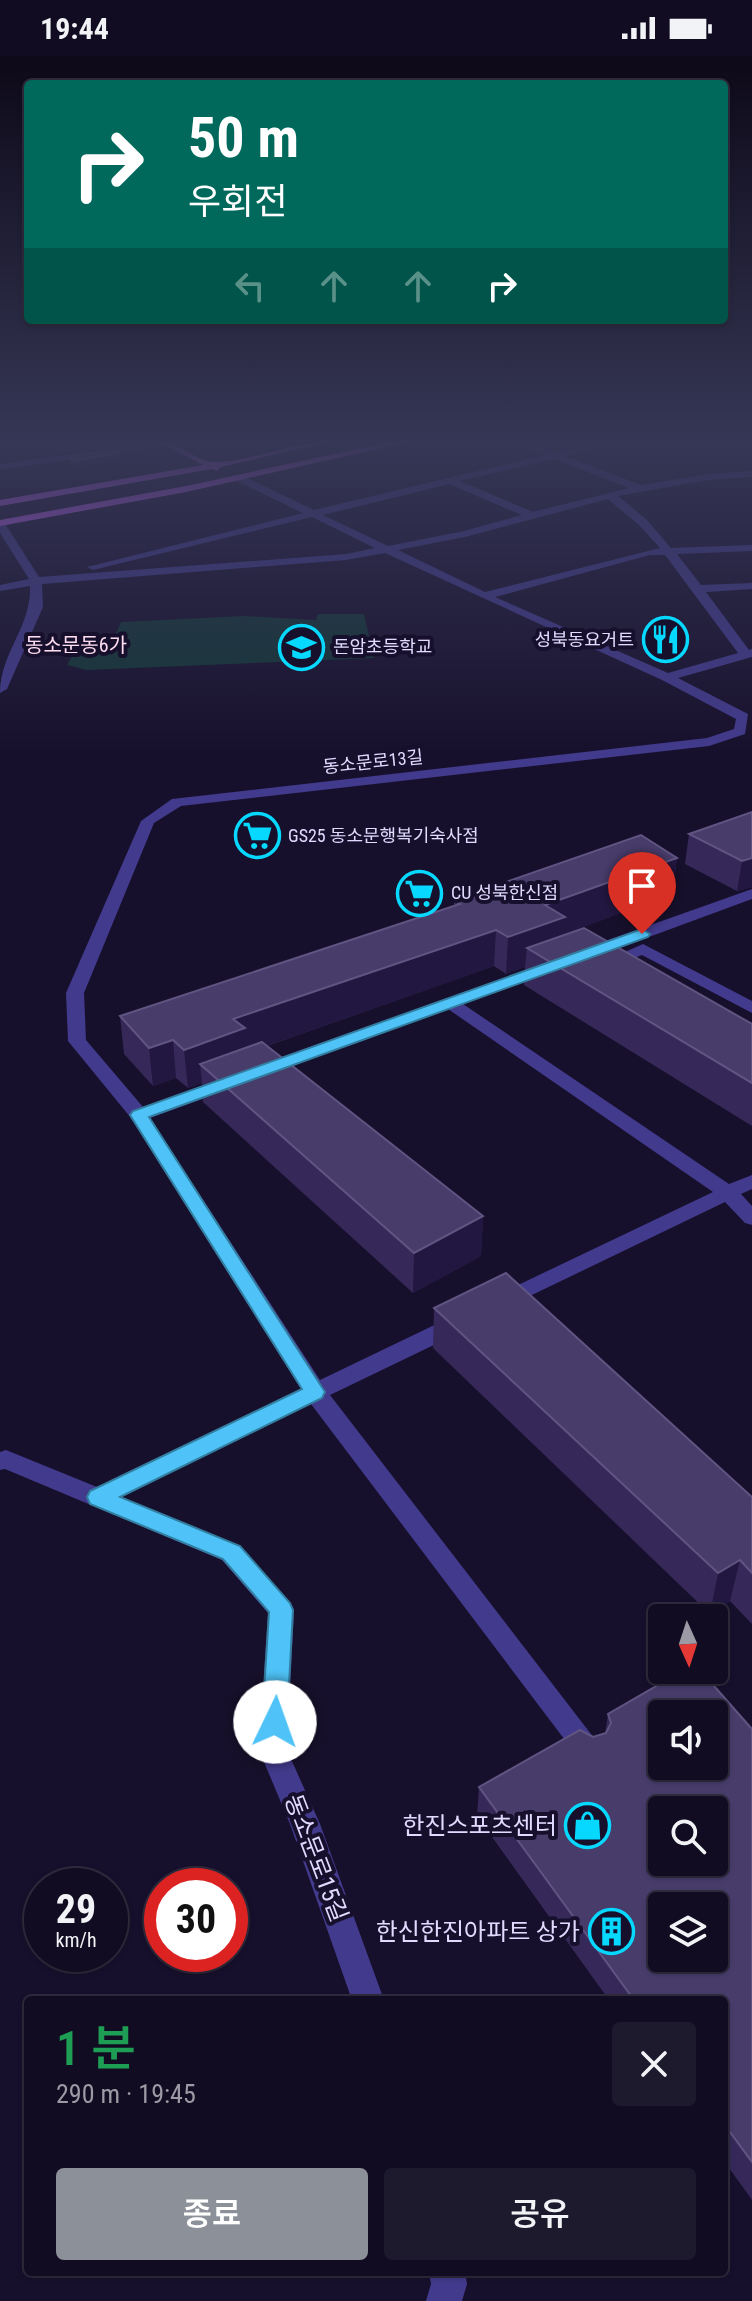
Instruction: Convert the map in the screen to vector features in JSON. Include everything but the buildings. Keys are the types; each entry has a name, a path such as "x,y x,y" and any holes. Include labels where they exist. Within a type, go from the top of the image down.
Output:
{"street":[{"path":"0,689 37,607 36,581 14,547"},
{"path":"0,588 175,547"},
{"name":"동소문로13길","path":"139,1115 77,1041 75,993 148,821 177,802 709,742 740,731 743,717 667,677 484,596 385,547"},
{"path":"36,581 346,557 401,547"},
{"path":"662,547 749,654 667,677"},
{"path":"484,596 650,552 752,548"},
{"path":"698,589 752,586"},
{"path":"590,1751 315,1392 139,1115 752,894"},
{"path":"614,975 600,967 643,949 752,1008"},
{"path":"450,1003 728,1193 752,1218"},
{"path":"98,1497 752,1181"},
{"name":"동소문로15길","path":"0,1461 6,1459 231,1553 281,1610 273,1750 305,1824 367,1996"},
{"path":"444,2301 449,2284 448,2276"}],"green space":[{"path":"318,614 364,614 374,658 87,670 67,665 74,652 107,654 121,622 244,616 316,620"}],"place":[{"name":"성북동요거트","path":"665,640"},
{"name":"돈암초등학교","path":"302,647"},
{"name":"GS25 동소문행복기숙사점","path":"257,836"},
{"name":"CU 성북한신점","path":"420,893"},
{"name":"한진스포츠센터","path":"588,1826"},
{"name":"한신한진아파트 상가","path":"611,1932"}],"district":[{"name":"동소문동6가","path":"76,645"}],"route":[{"path":"275,1722 281,1610 231,1553 98,1497 315,1392 139,1115 642,934"}]}
